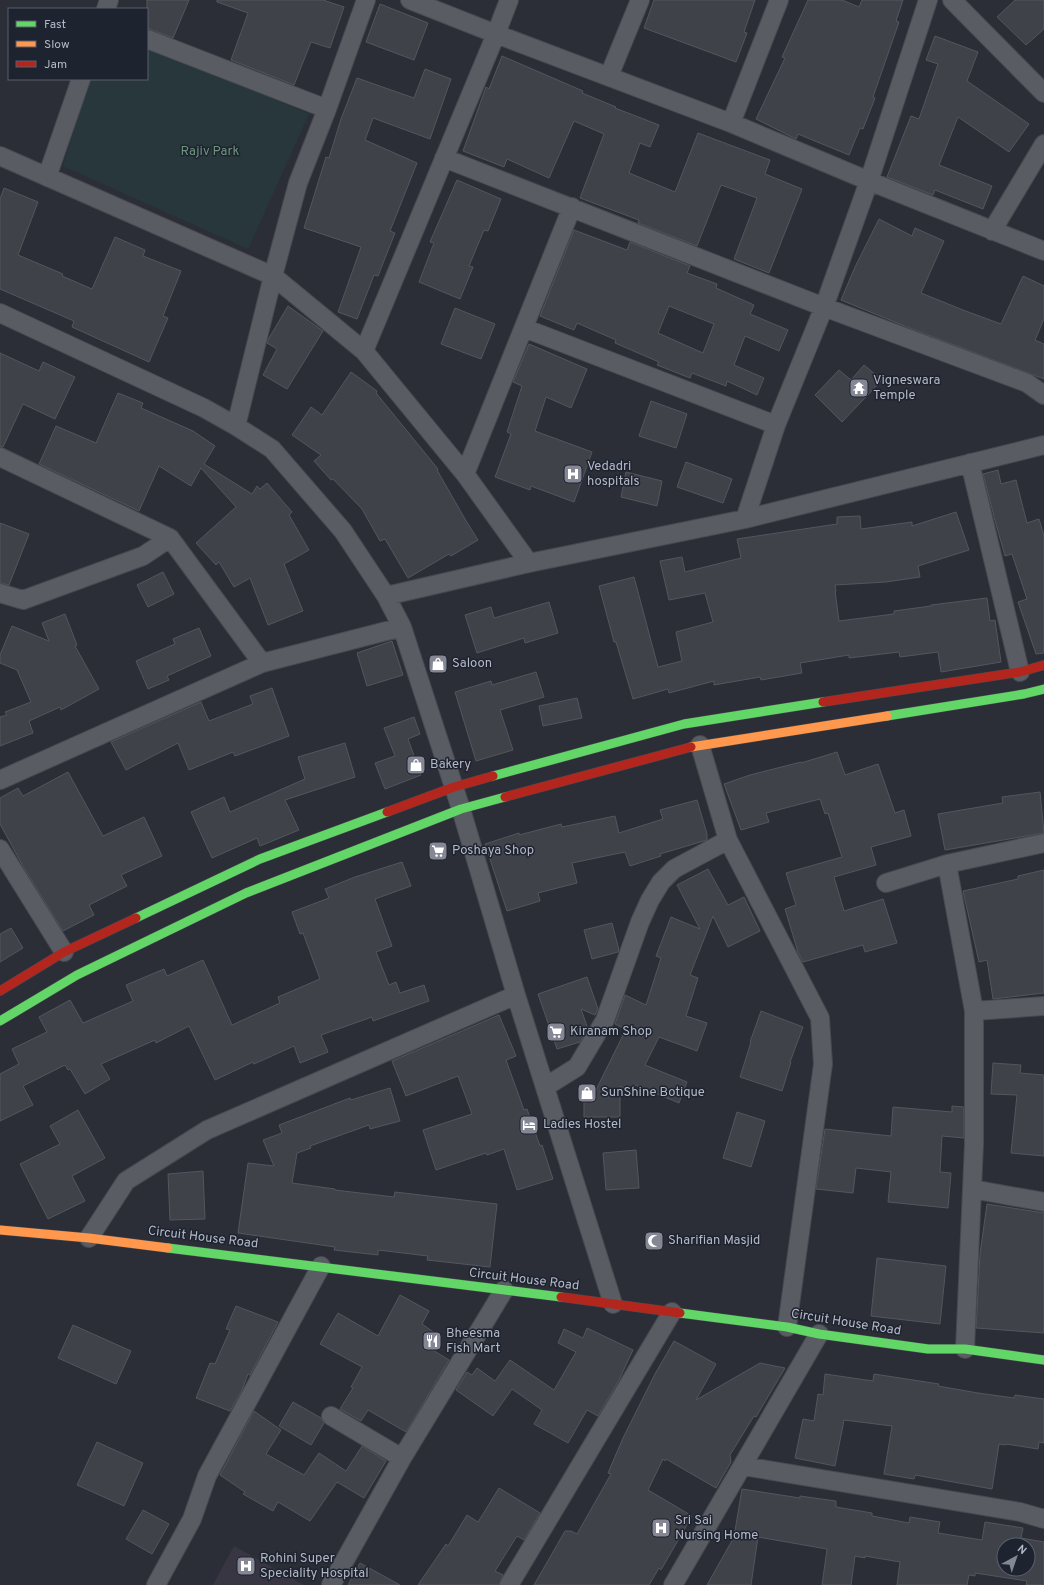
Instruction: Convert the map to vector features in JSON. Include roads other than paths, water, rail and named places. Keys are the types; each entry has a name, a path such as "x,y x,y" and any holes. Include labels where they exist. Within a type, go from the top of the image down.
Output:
{"street":[{"path":"236,426 273,276 298,183 327,109 366,0"},
{"path":"410,0 496,34 731,122 869,181 1044,251"},
{"path":"364,351 509,0"},
{"path":"609,76 640,0"},
{"path":"731,122 779,0"},
{"path":"745,519 776,425 824,307 869,181 928,0"},
{"path":"952,0 1044,93"},
{"path":"148,39 327,109"},
{"path":"47,177 81,80"},
{"path":"992,231 1044,144"},
{"path":"0,156 273,276 364,351 465,474 529,563"},
{"path":"444,158 824,307 1027,382 1044,395"},
{"path":"465,474 572,207"},
{"path":"1,317 204,408 272,449 343,531 386,596 402,627 454,787 516,995 613,1304"},
{"path":"524,328 776,425"},
{"path":"386,596 529,563 745,519 1044,445"},
{"path":"0,457 170,538 262,663"},
{"path":"970,463 1020,672"},
{"path":"0,593 23,600 143,556 170,538"},
{"path":"0,780 262,663 402,627"},
{"path":"0,991 64,952 260,859 454,787 684,724 1020,672 1044,665"},
{"path":"0,1021 77,975 246,893 461,809 700,745 1024,694 1044,689"},
{"path":"700,745 728,840 820,1018 823,1064 787,1327"},
{"path":"545,1087 577,1067 605,1020 640,922 650,900 661,882 674,869 728,840"},
{"path":"886,883 947,864 1044,843"},
{"path":"0,849 64,952"},
{"path":"947,864 974,1011 974,1144 965,1349"},
{"path":"89,1238 126,1181 207,1130 516,995"},
{"path":"974,1011 1044,1006"},
{"path":"972,1189 1044,1202"},
{"name":"Circuit House Road","path":"0,1230 89,1238 321,1266 787,1327 819,1334 928,1349 965,1349 1044,1360"},
{"path":"156,1585 192,1519 207,1476 321,1266"},
{"path":"331,1585 402,1458 504,1290"},
{"path":"509,1585 672,1312"},
{"path":"673,1585 819,1334"},
{"path":"330,1416 402,1458"},
{"path":"743,1466 1020,1512 1044,1519"}],"place":[{"name":"Vigneswara Temple","path":"859,388"},
{"name":"Vedadri hospitals","path":"573,474"},
{"name":"Saloon","path":"438,664"},
{"name":"Bakery","path":"416,765"},
{"name":"Poshaya Shop","path":"438,851"},
{"name":"Kiranam Shop","path":"556,1032"},
{"name":"SunShine Botique","path":"587,1093"},
{"name":"Ladies Hostel","path":"529,1125"},
{"name":"Sharifian Masjid","path":"654,1241"},
{"name":"Bheesma Fish Mart","path":"432,1341"},
{"name":"Sri Sai Nursing Home","path":"661,1528"},
{"name":"Rohini Super Speciality Hospital","path":"246,1566"}],"park label":[{"name":"Rajiv Park","path":"210,152"}]}
